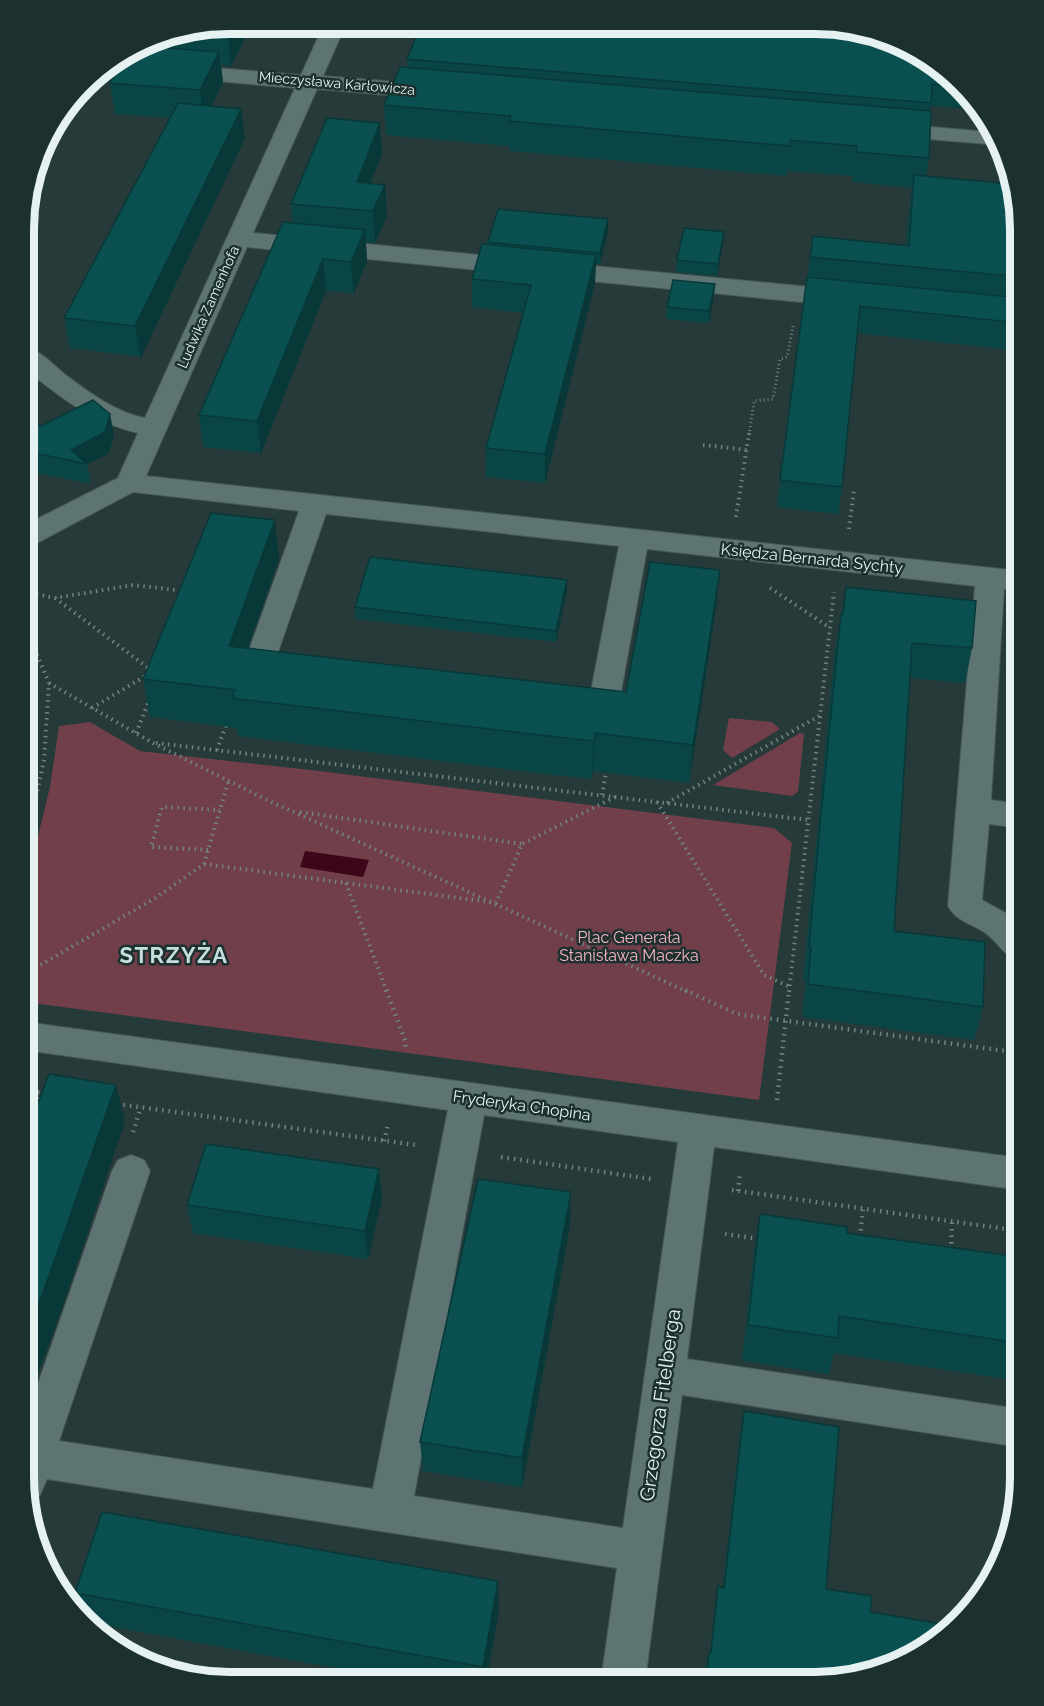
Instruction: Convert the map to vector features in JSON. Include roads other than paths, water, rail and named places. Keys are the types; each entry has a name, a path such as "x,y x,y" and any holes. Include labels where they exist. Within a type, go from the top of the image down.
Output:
{"street":[{"name":"Ludwika Zamenhofa","path":"129,483 331,34"},
{"name":"Mieczysława Karłowicza","path":"121,67 457,94"},
{"path":"864,128 986,138"},
{"path":"238,239 880,302"},
{"path":"34,362 90,407 118,421 154,428"},
{"path":"34,532 129,483"},
{"name":"Księdza Bernarda Sychty","path":"129,483 1010,580"},
{"path":"315,504 259,664 318,671"},
{"path":"544,697 604,703 635,539"},
{"path":"990,578 975,810 965,906 999,925 1009,936"},
{"path":"975,810 1010,815"},
{"name":"Fryderyka Chopina","path":"34,1037 1009,1172"},
{"path":"390,1512 469,1098"},
{"name":"Grzegorza Fitelberga","path":"624,1672 698,1130"},
{"path":"34,1454 131,1171"},
{"path":"664,1374 1009,1426"},
{"path":"34,1470 390,1512 640,1551"}],"district":[{"name":"STRZYŻA","path":"174,955"}],"park label":[{"name":"Plac Generała Stanisława Maczka","path":"629,946"}]}
